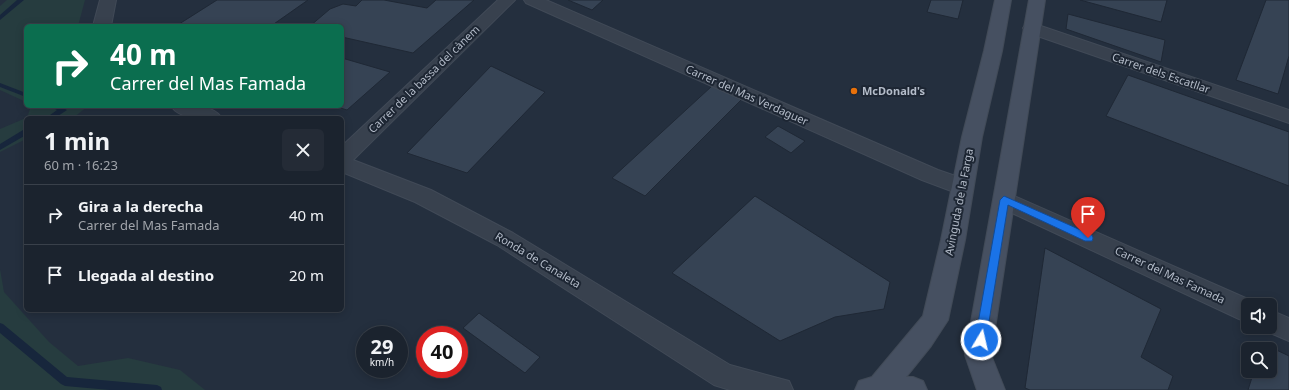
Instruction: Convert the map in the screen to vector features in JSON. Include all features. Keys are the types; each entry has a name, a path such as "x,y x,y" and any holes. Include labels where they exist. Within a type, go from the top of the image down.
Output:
{"street":[{"path":"102,24 108,0"},
{"name":"Carrer de la bassa del cànem","path":"344,156 507,0"},
{"name":"Carrer del Mas Verdaguer","path":"532,0 930,175 962,187"},
{"name":"Avinguda de la Farga","path":"874,389 922,338 935,320 953,240 972,137 1004,0"},
{"path":"991,390 978,355 1037,0"},
{"name":"Carrer dels Escatllar","path":"1032,28 1289,117"},
{"path":"185,108 207,116"},
{"name":"Ronda de Canaleta","path":"344,165 423,196 505,239 729,383 780,390"},
{"name":"Carrer del Mas Famada","path":"1004,200 1241,308"},
{"path":"1277,324 1289,330"},
{"path":"874,389 913,390"}],"green space":[{"path":"7,0 85,0 79,24 24,24 24,101 0,90 0,6"},
{"path":"30,108 86,108 76,116 28,116"},
{"path":"24,119 24,140 0,152 0,129"},
{"path":"0,269 4,292 49,342 78,366 128,358 180,370 205,390 0,390"}],"building":[{"path":"217,0 308,0 274,24 179,24"},
{"path":"362,0 384,0 427,8 436,0 474,0 413,53 344,37 344,24 312,24 330,9 343,4 356,6"},
{"path":"568,0 603,0 592,10"},
{"path":"931,0 963,0 958,19 927,12"},
{"path":"1080,0 1167,0 1161,22"},
{"path":"1266,0 1289,0 1289,56 1278,94 1236,80"},
{"path":"1068,14 1165,40 1161,62 1066,29"},
{"path":"344,59 390,72 347,110 340,108 344,108"},
{"path":"491,66 545,92 467,173 407,153"},
{"path":"1128,75 1289,132 1289,186 1106,116"},
{"path":"712,86 742,99 645,196 612,178"},
{"path":"778,126 805,141 791,153 765,137"},
{"path":"755,196 890,282 884,309 835,317 780,341 672,273"},
{"path":"1045,248 1161,309 1141,357 1173,376 1168,390 1030,390 1025,388"},
{"path":"479,313 540,357 525,373 468,332 468,326 465,326"},
{"path":"1277,350 1289,356 1289,390 1248,390 1252,378 1277,378"}],"waterway":[{"path":"0,18 21,0"},
{"path":"0,85 24,94"},
{"path":"53,116 63,110 58,108"},
{"path":"0,147 24,133"},
{"path":"0,327 65,381 157,390"}],"place":[{"name":"McDonald's","path":"854,91"}],"route":[{"path":"981,340 1004,200 1088,238"}]}
